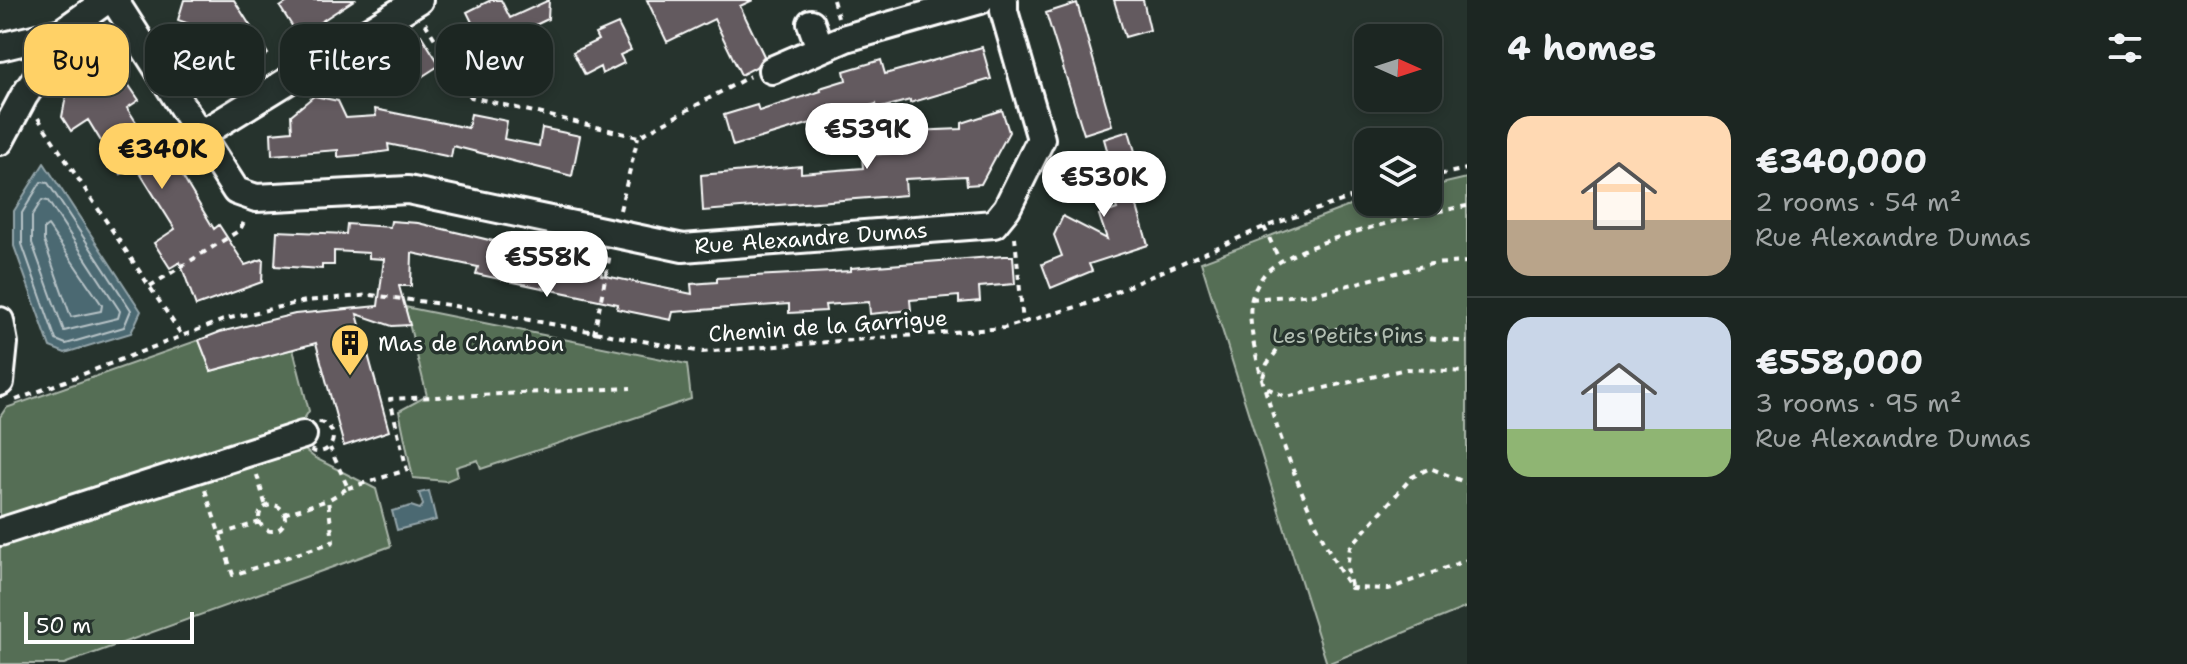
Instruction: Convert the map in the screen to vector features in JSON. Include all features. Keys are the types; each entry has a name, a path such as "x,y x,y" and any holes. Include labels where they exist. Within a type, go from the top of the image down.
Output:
{"street":[{"path":"73,24 107,0"},
{"path":"114,0 236,191 256,198"},
{"path":"772,70 820,48 996,0 1041,139 1007,208"},
{"path":"200,135 416,1"},
{"path":"811,23 820,48"},
{"path":"0,47 24,41"},
{"path":"0,141 12,94"},
{"name":"Rue Alexandre Dumas","path":"256,198 408,190 683,248 994,224 1007,208"},
{"path":"0,321 4,343 4,391"},
{"path":"0,532 303,435"}],"path":[{"path":"416,1 471,97 638,137 728,87 772,70"},
{"path":"12,94 183,337"},
{"path":"594,334 638,137"},
{"path":"1442,174 1467,169"},
{"name":"Chemin de la Garrigue","path":"4,391 22,400 226,319 306,301 371,295 449,305 702,352 989,330 1090,303 1264,227 1354,197"},
{"path":"149,286 240,230 256,198"},
{"path":"1351,588 1336,568 1262,380 1254,343 1251,299 1262,276 1279,259 1403,220 1467,206"},
{"path":"1007,208 1014,228 1023,323"},
{"path":"1264,227 1279,259"},
{"path":"1251,299 1314,294 1431,264 1467,262"},
{"path":"1262,380 1276,349 1288,336 1304,331 1325,328 1467,342"},
{"path":"1266,387 1286,397 1406,369 1467,372"},
{"path":"284,514 328,500 348,488 407,470 390,399 631,388"},
{"path":"330,448 348,488"},
{"path":"250,452 266,507"},
{"path":"1351,588 1347,568 1350,547 1412,477 1430,468 1467,483"},
{"path":"198,469 233,575 333,542 328,500"},
{"path":"275,506 284,514 282,525 276,530 268,530 260,522 260,513 266,507 275,506"},
{"path":"219,535 260,522"},
{"path":"1351,588 1389,589 1467,560"}],"green space":[{"name":"Les Petits Pins","path":"1467,178 1467,607 1327,664 1201,262 1354,204 1354,216 1442,216 1442,184"},
{"path":"405,307 687,364 691,399 481,469 478,460 456,467 458,476 446,481 413,478 399,411 427,396"},
{"path":"199,340 211,371 293,349 309,411 291,439 315,458 376,489 391,546 64,664 0,664 0,417 6,408"}],"water":[{"path":"44,163 141,311 131,333 65,353 50,347 14,246 14,211"},
{"path":"429,491 436,520 397,530 392,511 411,506 420,509 423,505 419,493"}],"building":[{"path":"184,0 234,0 249,24 189,24 178,20"},
{"path":"291,0 354,0 317,24 291,24 280,7"},
{"path":"491,0 501,0 510,18 549,0 548,19 537,24 473,24 467,12"},
{"path":"647,0 753,0 740,6 764,56 756,67 741,75 714,19 667,42"},
{"path":"1114,0 1143,0 1150,30 1125,37"},
{"path":"1077,3 1112,125 1084,134 1046,13"},
{"path":"618,24 631,50 620,55 624,63 602,74 600,67 585,75 573,52 598,40 595,34"},
{"path":"420,36 436,59 436,68 420,78"},
{"path":"982,47 991,79 910,103 910,100 877,109 876,104 733,146 724,115 757,105 759,111 821,91 820,88 846,80 844,71 881,60 885,74"},
{"path":"129,85 139,100 127,108 162,162 168,159 175,170 178,169 214,229 219,225 245,265 263,259 262,282 196,306 180,262 170,268 154,243 175,229 135,165 121,174 88,120 71,131 62,117 66,96 129,96"},
{"path":"314,96 338,101 346,118 376,116 375,109 468,128 471,114 507,121 504,139 539,146 542,128 580,136 572,176 453,146 451,157 388,144 389,151 360,155 338,157 338,150 272,155 271,133 292,131 291,115"},
{"path":"1002,110 1009,132 981,184 967,185 966,176 905,179 906,195 703,211 701,175 801,166 801,173 863,168 862,156 912,151 911,131 962,129 962,123"},
{"path":"1129,131 1149,199 1136,203 1148,245 1089,264 1092,271 1051,288 1042,264 1062,256 1054,235 1063,216 1107,239 1099,215 1117,209 1103,166 1111,164 1104,139"},
{"path":"391,221 418,223 552,255 553,251 578,256 578,261 603,266 601,275 692,294 691,284 717,282 717,278 851,271 851,268 1004,256 1013,256 1015,284 979,287 980,301 959,303 959,296 910,300 911,310 870,314 869,302 825,305 826,311 789,313 789,304 673,312 671,320 617,309 618,304 476,274 478,267 412,253 411,286 399,286 410,325 392,326 357,314 389,431 344,446 316,343 211,371 199,340 295,314 378,306 384,259 369,258 369,253 334,251 334,265 322,265 322,269 275,266 277,231 346,234 347,224 390,227"}],"place":[{"name":"Mas de Chambon","path":"350,377"}]}
